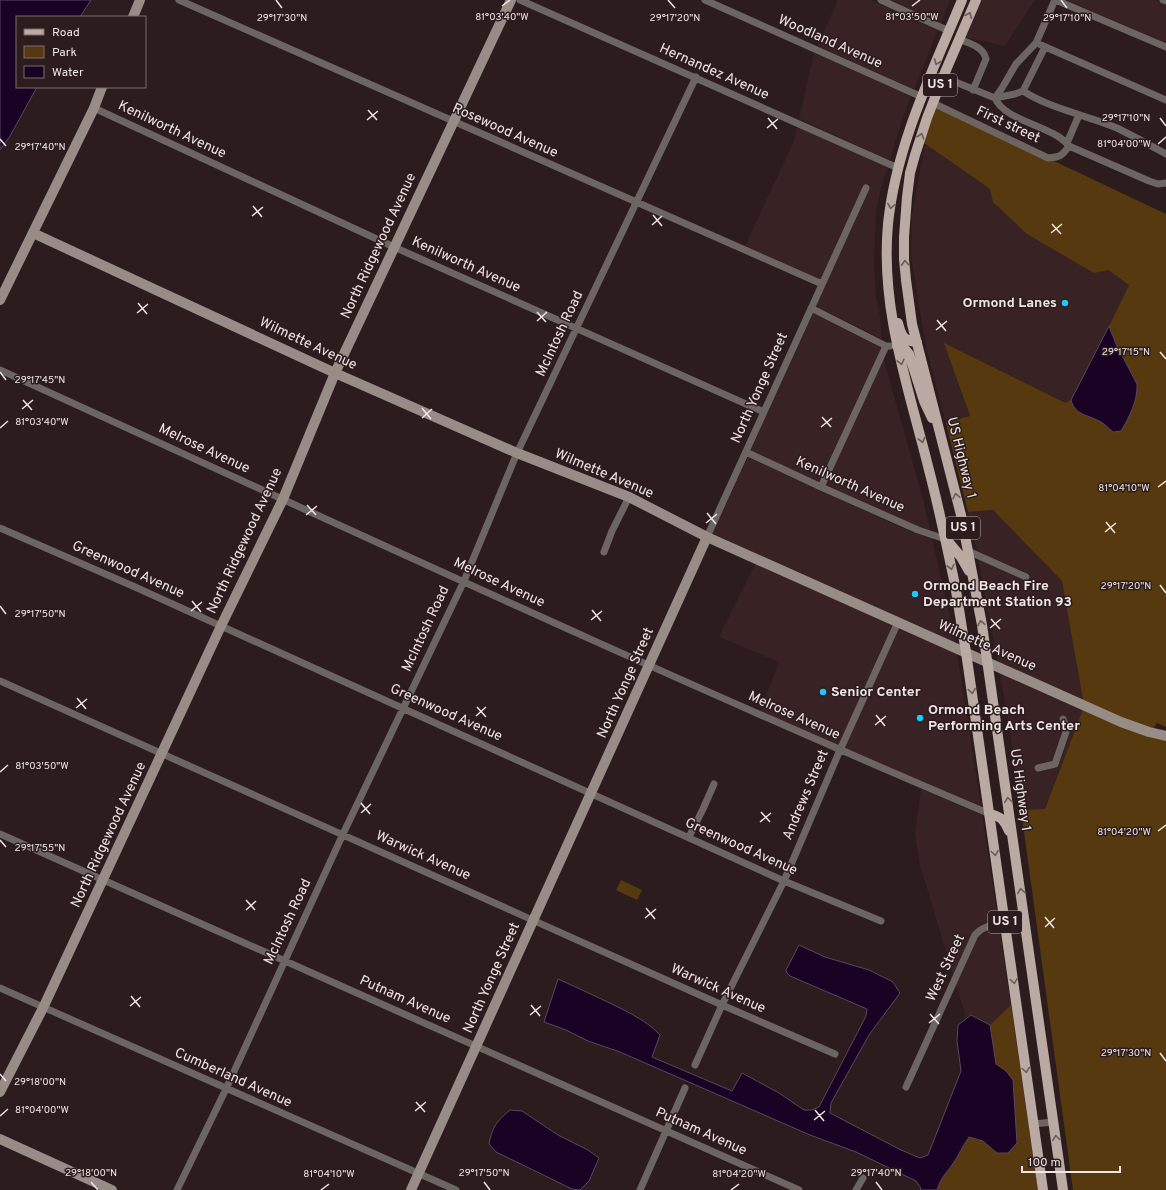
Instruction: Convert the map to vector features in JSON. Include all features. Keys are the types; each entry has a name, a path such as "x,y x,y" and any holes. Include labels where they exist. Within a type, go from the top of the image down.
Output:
{"main road":[{"name":"US 1","path":"962,0 922,97 905,142 898,168 888,225 887,262 889,301 897,346 940,515 955,587 990,814 1043,1190"},
{"name":"US 1","path":"917,342 909,302 904,259 905,216 911,169 920,137 943,77 976,0"},
{"path":"905,142 906,159 911,169"},
{"path":"898,168 902,173 907,197"},
{"path":"889,301 896,312 900,333 904,338 917,342"},
{"name":"US Highway 1","path":"917,342 941,434 968,551 988,662 1063,1190"},
{"path":"897,346 904,348 909,354 924,401 941,434"},
{"path":"940,515 952,536 968,551"},
{"path":"945,539 961,557 973,578"},
{"path":"990,814 999,816 1004,820 1013,838"}],"street":[{"path":"133,16 140,0"},
{"name":"Rosewood Avenue","path":"179,0 822,284"},
{"name":"North Ridgewood Avenue","path":"0,1092 44,1008 221,626 283,499 335,373 511,0"},
{"name":"Hernandez Avenue","path":"520,0 898,168"},
{"name":"Woodland Avenue","path":"705,0 922,97"},
{"path":"881,0 949,30"},
{"path":"995,98 1016,64 1036,43 1054,2 1058,1 1166,47"},
{"path":"959,39 976,46 985,55 986,59 973,90"},
{"path":"1036,43 1166,100"},
{"path":"943,77 995,98 1015,94 1022,91 1045,47"},
{"name":"McIntosh Road","path":"177,1190 226,1089 343,834 464,581 517,453 696,78"},
{"path":"0,300 94,108 102,88"},
{"path":"1022,91 1078,115 1116,128 1166,154"},
{"path":"995,98 1000,107 1062,137 1068,145 1149,181 1158,184 1166,182"},
{"name":"First street","path":"933,103 1048,158 1058,157 1064,154 1068,145"},
{"name":"Kenilworth Avenue","path":"94,108 394,247 764,412"},
{"path":"1068,145 1078,115"},
{"name":"North Yonge Street","path":"411,1190 866,188"},
{"name":"Wilmette Avenue","path":"33,233 335,373 517,453 629,497 707,537 1121,722 1149,732 1166,736"},
{"path":"811,308 886,346 897,346"},
{"path":"821,487 886,346"},
{"name":"Melrose Avenue","path":"0,370 650,666 990,814"},
{"name":"Kenilworth Avenue","path":"746,452 918,530 945,539"},
{"path":"604,552 612,531 629,497"},
{"name":"Greenwood Avenue","path":"0,528 135,587 784,881 881,921"},
{"path":"968,551 1026,577"},
{"name":"Andrews Street","path":"695,1065 722,1005 784,881 840,750 898,622"},
{"name":"Warwick Avenue","path":"0,681 722,1005 835,1054"},
{"path":"1038,768 1055,764 1067,729 1063,719"},
{"path":"689,837 704,809 714,784"},
{"name":"Putnam Avenue","path":"0,834 799,1190"},
{"name":"West Street","path":"906,1087 975,935 982,928 1005,922"},
{"name":"Cumberland Avenue","path":"0,988 456,1190"},
{"path":"640,1190 685,1088"},
{"path":"1034,1124 1054,1122"},
{"path":"0,1139 112,1190"},
{"path":"856,1190 863,1178"}],"shaded area":[{"path":"838,0 871,0 938,30 914,89 817,46"},
{"path":"890,0 950,0 941,23"},
{"path":"979,0 1035,0 1005,46 964,37"},
{"path":"1067,0 1154,0 1166,5 1166,43"},
{"path":"814,53 911,96 890,160 799,119"},
{"path":"797,127 888,167 880,191 876,212 874,261 876,297 879,309 882,339 816,306 871,186 864,184 820,280 745,246 794,141"},
{"path":"925,144 1129,285 1071,400 1067,403 945,344 970,417 946,423 926,347 911,255 912,214"},
{"path":"813,313 881,348 819,482 751,450"},
{"path":"884,358 923,499 930,530 920,527 826,485"},
{"path":"748,457 916,534 932,538 956,643 712,535"},
{"path":"993,510 1062,581 1083,700 998,662 978,559 1027,582 1031,575 977,551 968,512"},
{"path":"756,563 893,624 838,746 760,711 779,662 719,637"},
{"path":"899,626 957,652 981,806 844,748"},
{"path":"999,671 1083,709 1045,809 1021,810 1008,719","holes":["1065,715 1070,730 1058,764 1055,767 1034,772 1034,765 1052,761 1063,730 1059,718"]},
{"path":"921,789 982,815 998,920 982,925 976,929 972,934 953,975 920,865 915,834"},
{"path":"999,927 1011,1005 990,1025 971,1015 966,1018 956,985 978,937 981,933"}],"green space":[{"path":"936,105 1166,214 1166,727 1157,723 1153,729 1123,718 1083,700 1062,581 993,510 968,512 946,423 970,416 944,343 1066,403 1071,400 1079,412 1097,420 1113,432 1137,384 1116,344 1109,326 1129,285 1108,270 1094,273 1027,234 993,202 990,189 924,143 926,130"},
{"path":"1083,709 1166,740 1166,1190 1073,1190 1021,810 1045,809"},
{"path":"621,880 642,890 637,900 616,890"},
{"path":"1011,1005 1038,1190 937,1190 942,1179 957,1158 969,1137 983,1141 997,1153 1006,1071 996,1064 990,1025"}],"water":[{"path":"0,0 91,0 81,16 16,16 16,88 36,88 10,136 0,150"},
{"path":"1109,326 1116,344 1137,384 1136,396 1127,420 1121,431 1113,432 1097,420 1079,412 1071,400"},
{"path":"799,945 825,957 869,970 893,982 900,993 869,1035 831,1103 830,1113 901,1150 920,1158 928,1155 961,1071 957,1041 958,1025 971,1015 990,1025 996,1064 1006,1071 1013,1080 1017,1143 1008,1153 997,1153 983,1141 969,1137 942,1179 937,1190 920,1190 921,1188 916,1181 856,1152 810,1135 620,1052 588,1041 566,1030 544,1022 558,979 624,1010 652,1027 660,1035 652,1057 732,1091 742,1073 779,1093 804,1110 812,1110 819,1107 866,1016 867,1009 790,976 786,970"},
{"path":"510,1110 522,1111 558,1135 588,1150 599,1158 589,1181 580,1190 572,1189 496,1152 489,1144 496,1125"}],"place":[{"name":"Ormond Lanes","path":"1065,303"},
{"name":"Ormond Beach Fire Department Station 93","path":"915,594"},
{"name":"Senior Center","path":"823,692"},
{"name":"Ormond Beach Performing Arts Center","path":"920,718"}]}
